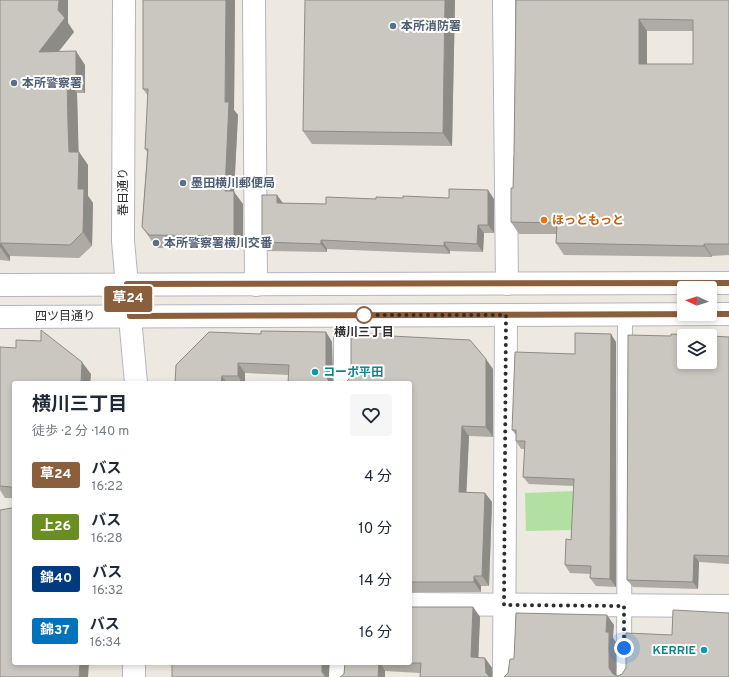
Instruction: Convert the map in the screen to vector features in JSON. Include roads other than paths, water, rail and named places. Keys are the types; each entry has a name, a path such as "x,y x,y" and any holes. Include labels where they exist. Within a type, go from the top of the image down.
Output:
{"street":[{"name":"春日通り","path":"124,0 123,241 136,381"},
{"path":"254,0 256,285"},
{"path":"504,0 507,284"},
{"path":"0,285 729,283"},
{"name":"四ツ目通り","path":"0,317 729,314"},
{"path":"504,677 506,315"},
{"path":"344,381 345,316"},
{"path":"412,604 729,606"},
{"path":"134,665 134,677"},
{"path":"340,677 341,665"}],"lane":[{"path":"624,677 625,315"}],"place":[{"name":"本所消防署","path":"393,26"},
{"name":"本所警察署","path":"14,83"},
{"name":"墨田横川郵便局","path":"183,183"},
{"name":"ほっともっと","path":"544,220"},
{"name":"本所警察署横川交番","path":"156,243"},
{"name":"横川三丁目","path":"364,315"},
{"name":"コーポ平田","path":"315,372"},
{"name":"KERRIE","path":"704,650"}]}
